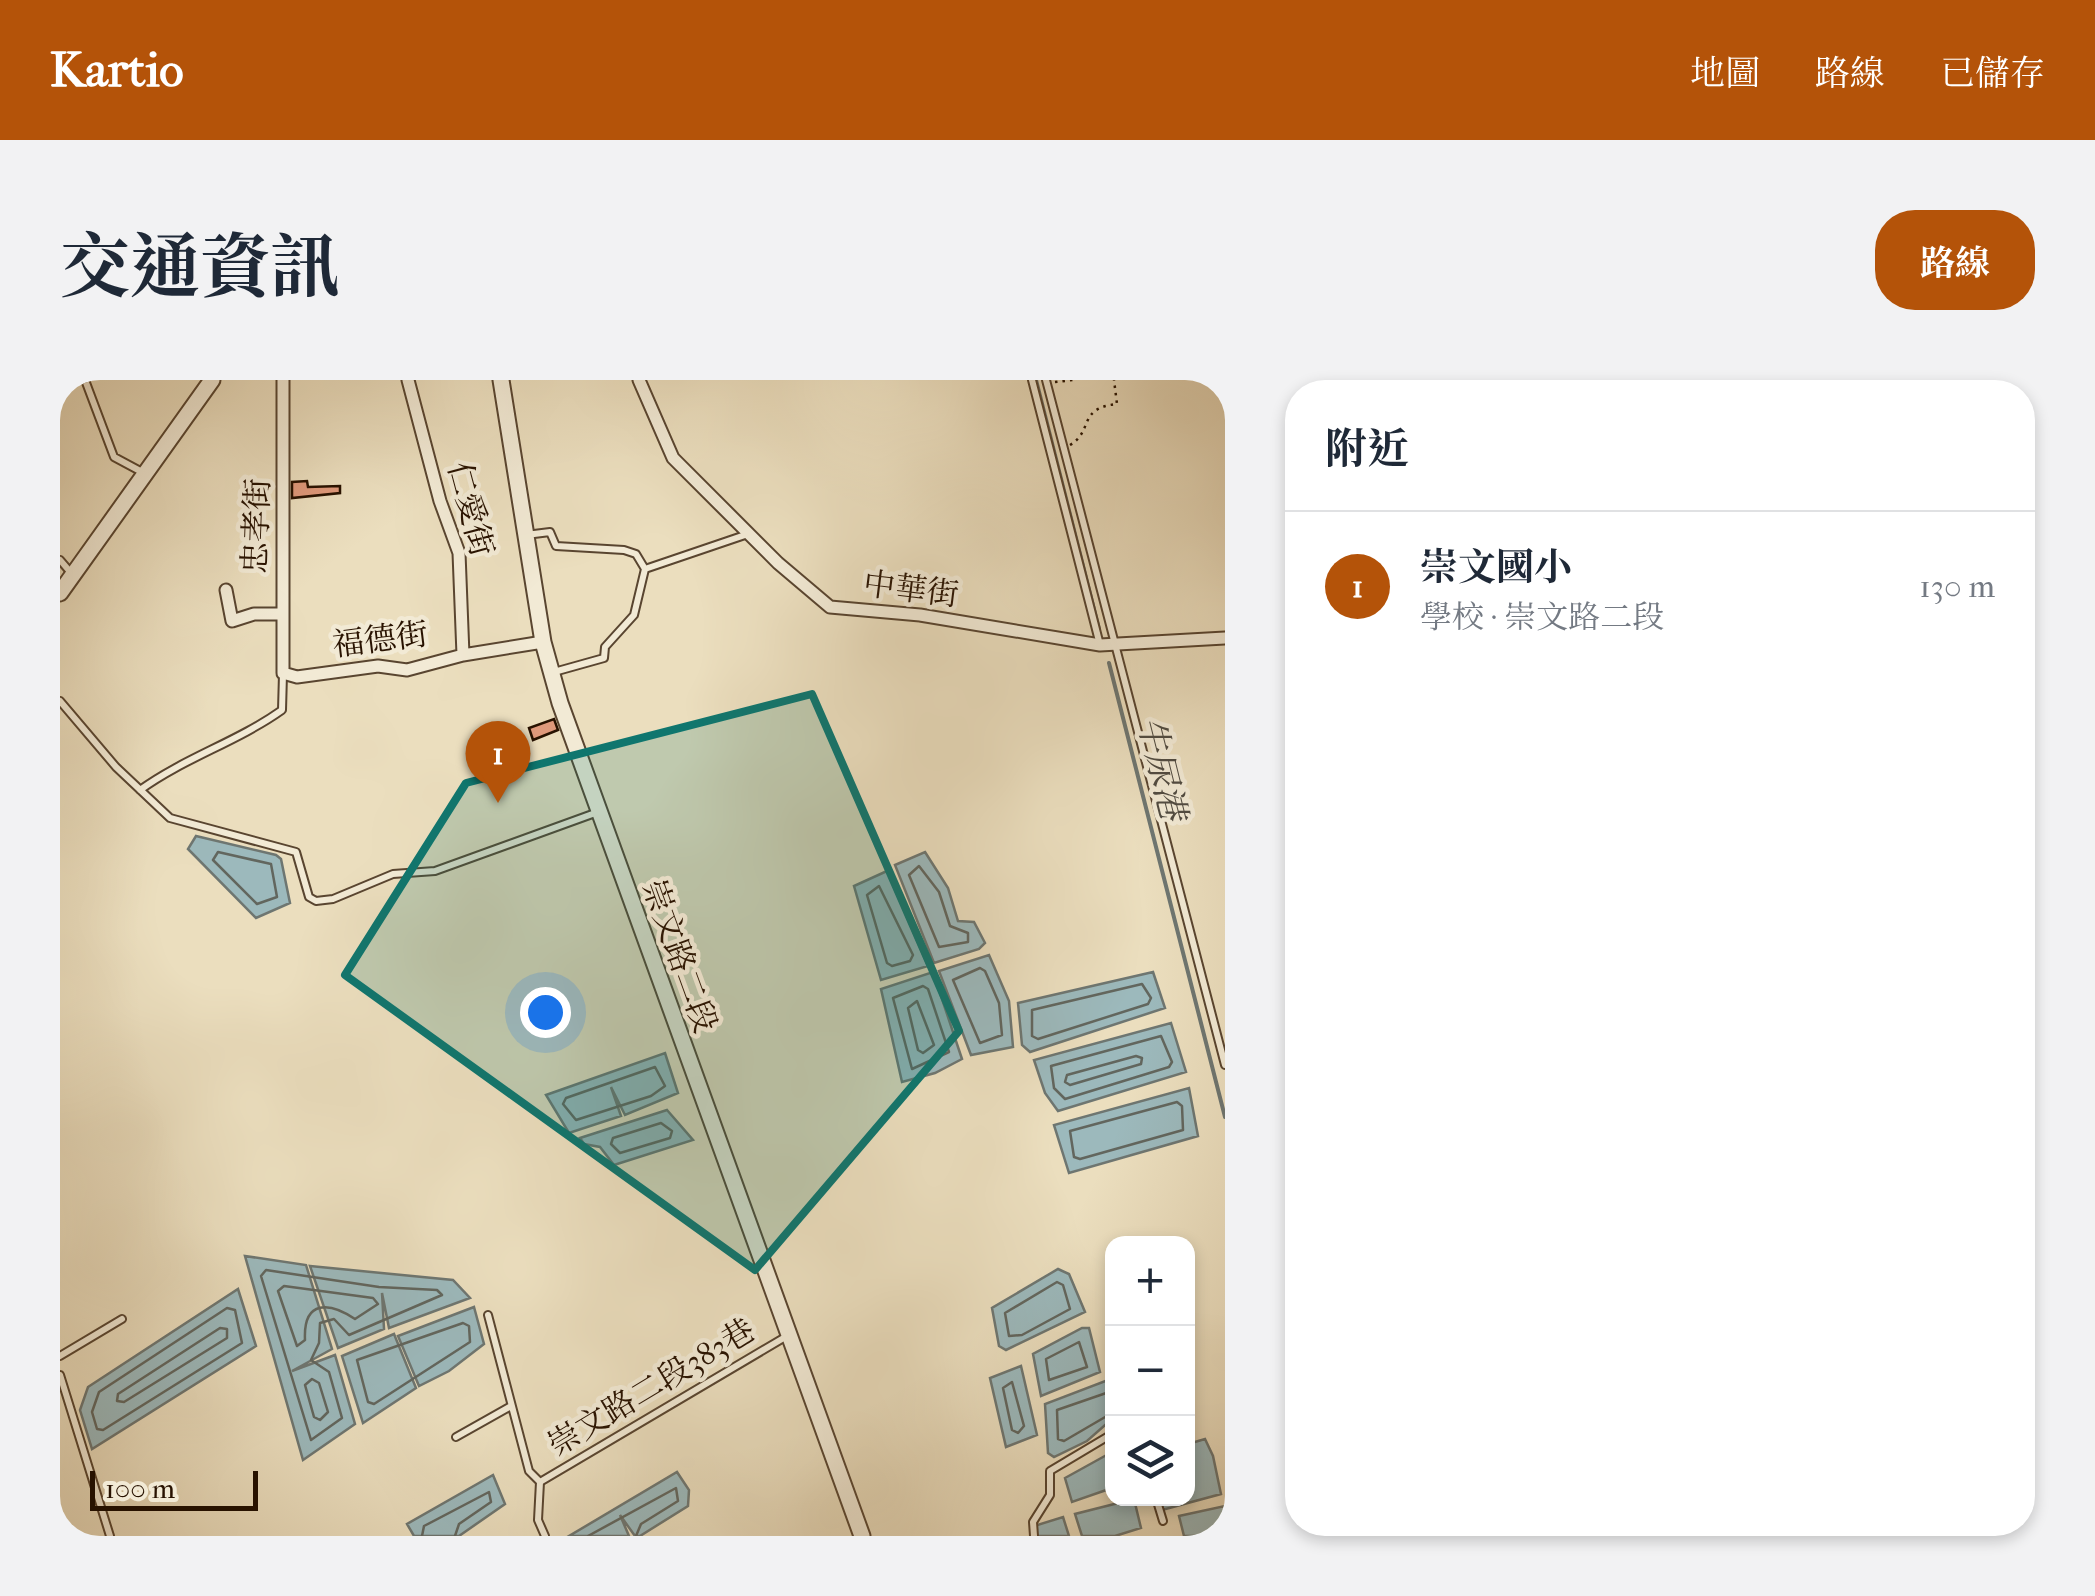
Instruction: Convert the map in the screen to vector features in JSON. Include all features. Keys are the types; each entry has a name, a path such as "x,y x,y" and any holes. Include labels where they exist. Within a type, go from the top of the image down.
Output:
{"street":[{"path":"60,594 212,380"},
{"name":"忠孝街","path":"283,380 283,673"},
{"name":"仁愛街","path":"408,380 440,501 459,553 464,655"},
{"name":"崇文路二段","path":"501,380 543,642 552,673 862,1536"},
{"name":"中華街","path":"640,380 673,458 830,607 920,615 1100,644 1225,638"},
{"path":"226,590 232,621 254,614 282,614"},
{"name":"福德街","path":"283,673 297,677 378,666 407,670 464,655 543,642"}],"lane":[{"path":"85,380 114,457 143,472"},
{"path":"1032,380 1100,644"},
{"path":"1046,380 1225,1064"},
{"path":"526,534 550,532 556,546 624,550 636,554 645,569 634,616 605,646 604,658 552,673"},
{"path":"645,569 749,534"},
{"path":"60,560 72,575"},
{"path":"140,790 170,768 253,731 282,710 283,673"},
{"path":"60,700 170,818 296,852 309,896 316,901 334,898 393,874 435,871 599,812"},
{"name":"崇文路二段383巷","path":"488,1314 528,1453 528,1472 540,1482"},
{"path":"60,1356 122,1319"},
{"name":"崇文路二段383巷","path":"540,1482 788,1336"},
{"path":"60,1375 110,1536"},
{"path":"456,1437 512,1406"},
{"path":"1034,1536 1033,1522 1050,1494 1050,1471 1105,1438"},
{"name":"崇文路二段383巷","path":"540,1482 538,1520 545,1536"},
{"path":"1159,1506 1163,1520"}],"path":[{"path":"1046,380 1073,380"},
{"path":"1064,447 1079,438 1088,414 1101,406 1117,404 1114,380"}],"highlighted area":[{"path":"812,694 959,1031 755,1270 345,975 466,783"}],"water":[{"path":"196,836 276,855 281,859 290,903 256,918 188,849"},
{"path":"925,852 948,888 958,921 974,922 985,943 979,949 934,963 895,865"},
{"path":"887,871 928,966 881,980 854,886"},
{"path":"989,955 1009,1001 1013,1047 971,1055 939,971"},
{"path":"933,972 962,1059 935,1073 902,1082 881,989"},
{"path":"1153,972 1165,1008 1030,1052 1022,1045 1018,1003"},
{"path":"1171,1023 1186,1072 1058,1111 1045,1093 1034,1060"},
{"path":"665,1053 678,1093 625,1115 611,1087 621,1116 569,1133 546,1095"},
{"path":"1189,1088 1198,1136 1069,1173 1054,1125"},
{"path":"667,1110 693,1140 614,1165 600,1147 584,1144 580,1138"},
{"path":"245,1256 306,1265 332,1349 292,1371 335,1355 355,1424 303,1460"},
{"path":"310,1266 453,1280 470,1298 389,1328 382,1293 384,1329 338,1348"},
{"path":"1058,1269 1069,1274 1085,1312 1006,1350 999,1346 992,1308"},
{"path":"238,1289 256,1346 92,1449 80,1410 88,1387"},
{"path":"474,1307 484,1344 449,1371 419,1386 398,1336"},
{"path":"1089,1328 1100,1372 1041,1396 1033,1354"},
{"path":"394,1334 416,1388 363,1423 342,1356"},
{"path":"1021,1366 1037,1435 1006,1447 990,1378"},
{"path":"1105,1381 1105,1425 1087,1441 1054,1457 1048,1453 1045,1404"},
{"path":"1205,1439 1221,1494 1195,1501 1195,1442"},
{"path":"1105,1456 1105,1490 1072,1502 1065,1478"},
{"path":"677,1472 689,1490 688,1506 640,1536 635,1536 620,1515 629,1536 569,1536"},
{"path":"493,1475 505,1504 459,1536 414,1536 407,1524"},
{"path":"1106,1506 1136,1506 1141,1528 1115,1536 1082,1536 1075,1514"},
{"path":"1225,1506 1225,1536 1184,1536 1179,1516"},
{"path":"1063,1517 1069,1536 1034,1536 1031,1527"}],"building":[{"path":"307,481 308,487 340,486 340,493 292,498 292,482"},
{"path":"554,719 558,730 533,740 529,728"}],"waterway":[{"name":"牛尿港","path":"1036,380 1099,629"},
{"name":"牛尿港","path":"1109,663 1225,1117"}],"place":[{"name":"崇文國小","path":"498,803"}]}
